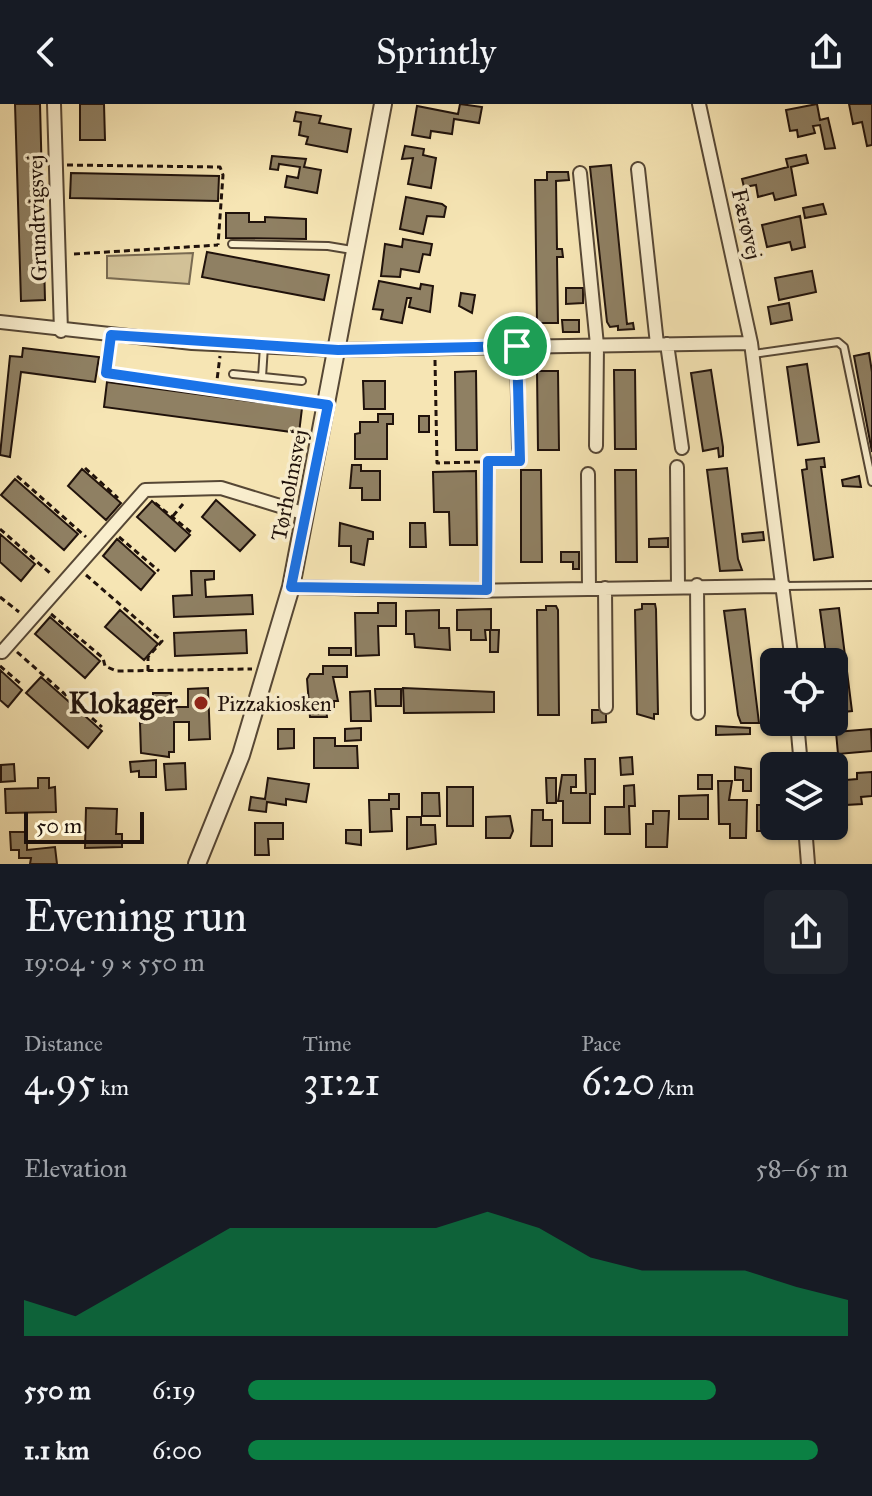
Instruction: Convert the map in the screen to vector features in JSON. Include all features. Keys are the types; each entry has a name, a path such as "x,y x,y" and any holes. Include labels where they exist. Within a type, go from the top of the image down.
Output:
{"street":[{"name":"Grundtvigsvej","path":"54,104 61,331"},
{"name":"Tørholmsvej","path":"197,864 241,755 270,668 291,587 383,104"},
{"name":"Færøvej","path":"701,104 752,348 791,648"},
{"path":"638,169 662,344 682,448"},
{"path":"580,173 597,345 596,446"},
{"path":"0,322 61,331 338,350 662,344 752,348"},
{"path":"517,346 519,448"},
{"path":"677,467 678,586"},
{"path":"588,474 589,588"},
{"path":"5,648 143,493 221,488 306,514"},
{"path":"697,585 698,713"},
{"path":"291,587 487,590 784,586"},
{"path":"605,588 606,707"},
{"path":"806,840 808,864"}],"lane":[{"path":"232,244 328,246 356,251"},
{"path":"752,348 838,342 844,347 872,482"},
{"path":"262,377 264,346"},
{"path":"233,374 302,381"},
{"path":"784,586 872,585"}],"path":[{"path":"56,164 220,167 223,175 218,245"},
{"path":"58,254 232,244"},
{"path":"111,335 106,373 328,405"},
{"path":"216,389 222,344"},
{"path":"434,348 437,463 520,461 519,448"},
{"path":"487,590 488,461"},
{"path":"85,468 130,508"},
{"path":"17,476 96,546"},
{"path":"143,493 192,533"},
{"path":"0,529 63,584"},
{"path":"110,530 159,571"},
{"path":"77,567 162,641 148,657 148,671"},
{"path":"0,597 29,621"},
{"path":"42,606 103,658 105,666 116,671 270,668"},
{"path":"5,648 102,727"},
{"path":"0,666 21,684"}],"shaded area":[{"path":"193,253 189,284 107,278 107,256"}],"building":[{"path":"15,104 40,104 45,300 21,301"},
{"path":"80,104 104,104 105,140 80,140"},
{"path":"460,104 482,107 479,123 454,119 452,134 431,131 430,138 412,135 417,106 458,114"},
{"path":"817,104 820,120 828,118 835,148 825,149 820,125 813,126 815,133 798,137 797,130 790,131 786,110"},
{"path":"849,104 872,104 872,145 867,146 862,122 853,124"},
{"path":"296,112 321,116 319,123 351,129 347,152 306,144 308,137 299,135 301,122 294,121"},
{"path":"405,146 424,149 423,155 436,158 431,188 408,184 413,158 402,159"},
{"path":"806,155 808,163 791,167 796,195 775,200 773,193 758,197 756,185 744,187 742,179 788,167 786,159"},
{"path":"272,156 306,159 304,167 321,170 317,193 285,187 287,176 298,178 300,167 279,164 278,170 270,169"},
{"path":"611,165 627,324 633,323 634,329 618,330 618,326 610,327 607,322 590,167"},
{"path":"547,172 568,172 569,180 556,181 557,249 562,249 563,257 557,257 558,323 537,323 535,180 547,180"},
{"path":"71,173 219,176 218,201 70,198"},
{"path":"406,197 442,204 446,207 444,217 427,216 423,234 400,229"},
{"path":"823,204 826,214 805,218 803,208"},
{"path":"226,213 249,213 249,222 265,222 265,217 306,219 306,239 226,238"},
{"path":"800,216 805,247 792,250 790,242 767,247 762,225"},
{"path":"403,239 432,244 430,255 423,254 419,272 401,269 400,277 381,276 385,244 402,247"},
{"path":"207,252 329,275 324,300 202,277"},
{"path":"812,271 816,292 779,300 775,278"},
{"path":"379,281 420,289 421,284 433,286 430,312 409,307 411,298 407,298 402,323 381,319 383,310 373,309"},
{"path":"566,288 583,288 583,303 566,304"},
{"path":"461,293 475,295 472,313 459,306"},
{"path":"789,303 792,320 771,324 768,307"},
{"path":"562,320 579,320 579,332 563,332"},
{"path":"23,348 99,357 95,382 21,372 10,457 0,455 10,356 22,357"},
{"path":"869,353 872,372 872,452 854,356"},
{"path":"807,364 819,442 798,445 787,367"},
{"path":"614,370 635,370 636,449 615,449"},
{"path":"711,370 723,447 723,456 719,457 718,448 703,451 691,373"},
{"path":"476,371 477,450 456,450 455,372"},
{"path":"537,371 558,371 559,450 538,450"},
{"path":"363,381 385,381 385,409 364,409"},
{"path":"107,382 302,408 299,433 104,407"},
{"path":"378,414 393,414 393,424 387,424 387,459 355,459 355,434 360,433 360,422 378,422"},
{"path":"419,416 429,416 429,432 419,432"},
{"path":"824,458 825,467 821,467 833,557 814,560 802,470 807,469 806,460"},
{"path":"352,465 361,465 361,471 380,471 380,500 362,500 362,488 350,488"},
{"path":"727,468 742,570 720,571 707,470"},
{"path":"82,469 121,503 106,520 68,486"},
{"path":"521,470 541,470 542,562 521,562"},
{"path":"615,470 636,470 637,562 616,562"},
{"path":"476,471 477,545 450,545 449,512 434,512 433,472"},
{"path":"859,476 861,487 843,486 842,480"},
{"path":"15,479 78,534 64,550 1,495"},
{"path":"216,500 255,535 240,551 202,517"},
{"path":"152,501 190,535 175,551 137,517"},
{"path":"340,523 373,532 373,539 368,539 364,565 351,562 351,546 339,546"},
{"path":"410,523 425,523 426,547 410,547"},
{"path":"763,532 764,540 743,542 742,534"},
{"path":"0,534 35,564 21,581 0,562"},
{"path":"668,538 668,547 649,547 649,539"},
{"path":"117,539 155,573 141,590 103,556"},
{"path":"561,552 579,552 579,569 573,569 573,562 561,562"},
{"path":"191,571 214,571 214,579 205,580 206,597 252,595 253,614 174,617 173,596 192,595"},
{"path":"378,603 396,603 396,626 378,626 379,655 356,656 355,613 378,613"},
{"path":"642,604 655,604 656,609 658,714 654,714 654,719 637,714 635,610 642,609"},
{"path":"546,606 556,606 558,610 559,715 538,715 537,610 546,610"},
{"path":"839,608 844,648 825,648 820,610"},
{"path":"491,609 491,630 485,630 486,640 471,640 471,630 457,630 457,610"},
{"path":"745,609 759,723 741,723 738,715 724,611"},
{"path":"120,610 158,644 144,660 105,627"},
{"path":"439,610 439,628 449,628 450,650 415,647 414,634 406,634 406,611"},
{"path":"50,617 100,661 85,678 35,634"},
{"path":"246,630 247,653 175,656 174,633"},
{"path":"490,630 499,630 498,652 490,652"},
{"path":"329,648 351,648 351,655 329,655"},
{"path":"323,666 347,666 347,677 333,677 338,701 334,701 334,707 326,707 327,717 310,717 307,679 310,674 323,674"},
{"path":"0,670 22,690 8,707 0,700"},
{"path":"41,677 102,731 88,748 26,693"},
{"path":"848,679 852,711 848,711"},
{"path":"208,688 210,739 189,740 189,722 174,722 174,752 169,752 169,757 141,753 140,723 145,723 145,703 153,703 153,693 171,693 171,707 188,707 188,689"},
{"path":"403,688 494,692 494,712 404,713"},
{"path":"375,689 401,689 401,706 376,706"},
{"path":"370,691 371,721 351,721 350,692"},
{"path":"592,710 606,710 606,722 592,723"},
{"path":"716,726 750,728 750,734 716,735"},
{"path":"361,728 361,740 345,741 345,729"},
{"path":"278,729 294,729 294,748 278,749"},
{"path":"871,729 872,751 838,752 836,736 848,736 848,731"},
{"path":"314,738 335,738 335,746 357,746 358,768 314,768"},
{"path":"632,757 633,774 621,775 620,758"},
{"path":"585,759 595,759 595,794 590,794 590,823 563,823 563,801 558,801 562,775 576,775 576,787 571,787 571,793 586,793"},
{"path":"156,760 156,777 139,777 139,771 131,772 130,762"},
{"path":"185,763 186,789 166,790 164,764"},
{"path":"14,764 15,781 1,782 1,765"},
{"path":"735,767 751,769 751,791 743,791 743,780 735,780"},
{"path":"872,772 872,796 861,797 862,804 848,805 848,780 857,779 857,773"},
{"path":"698,775 712,775 712,789 698,789"},
{"path":"38,778 49,778 49,788 55,787 56,812 6,813 5,789 38,788"},
{"path":"268,778 309,784 306,802 286,799 286,805 267,802 266,812 249,810 251,797 265,799"},
{"path":"546,778 556,778 556,803 547,803"},
{"path":"718,781 732,781 729,800 747,800 746,838 730,838 730,824 719,824"},
{"path":"634,785 635,806 629,806 630,834 605,834 605,807 624,807 624,786"},
{"path":"447,787 473,787 473,826 447,826"},
{"path":"422,793 439,793 440,816 422,816"},
{"path":"389,794 399,794 399,809 391,809 392,831 370,832 369,800 389,800"},
{"path":"708,795 708,819 679,819 679,796"},
{"path":"757,805 760,805 760,831 757,831"},
{"path":"86,808 117,809 116,834 122,834 122,847 85,848"},
{"path":"532,810 543,810 543,820 552,820 552,846 531,846"},
{"path":"653,811 669,811 667,847 646,847 646,824 653,824"},
{"path":"510,816 513,831 510,838 486,838 486,817"},
{"path":"407,817 421,817 421,825 435,825 436,844 407,849"},
{"path":"255,823 283,823 283,839 268,839 269,855 255,855"},
{"path":"346,830 361,830 361,845 346,843"},
{"path":"10,832 27,832 27,850 55,847 57,864 30,864 31,858 19,858 19,850 11,850"}],"place":[{"name":"Pizzakiosken","path":"201,703"}],"district":[{"name":"Klokager","path":"123,703"}],"route":[{"path":"111,335 192,343 338,350 517,346 520,461 488,461 487,590 291,587 328,405 106,373 111,335"}]}
